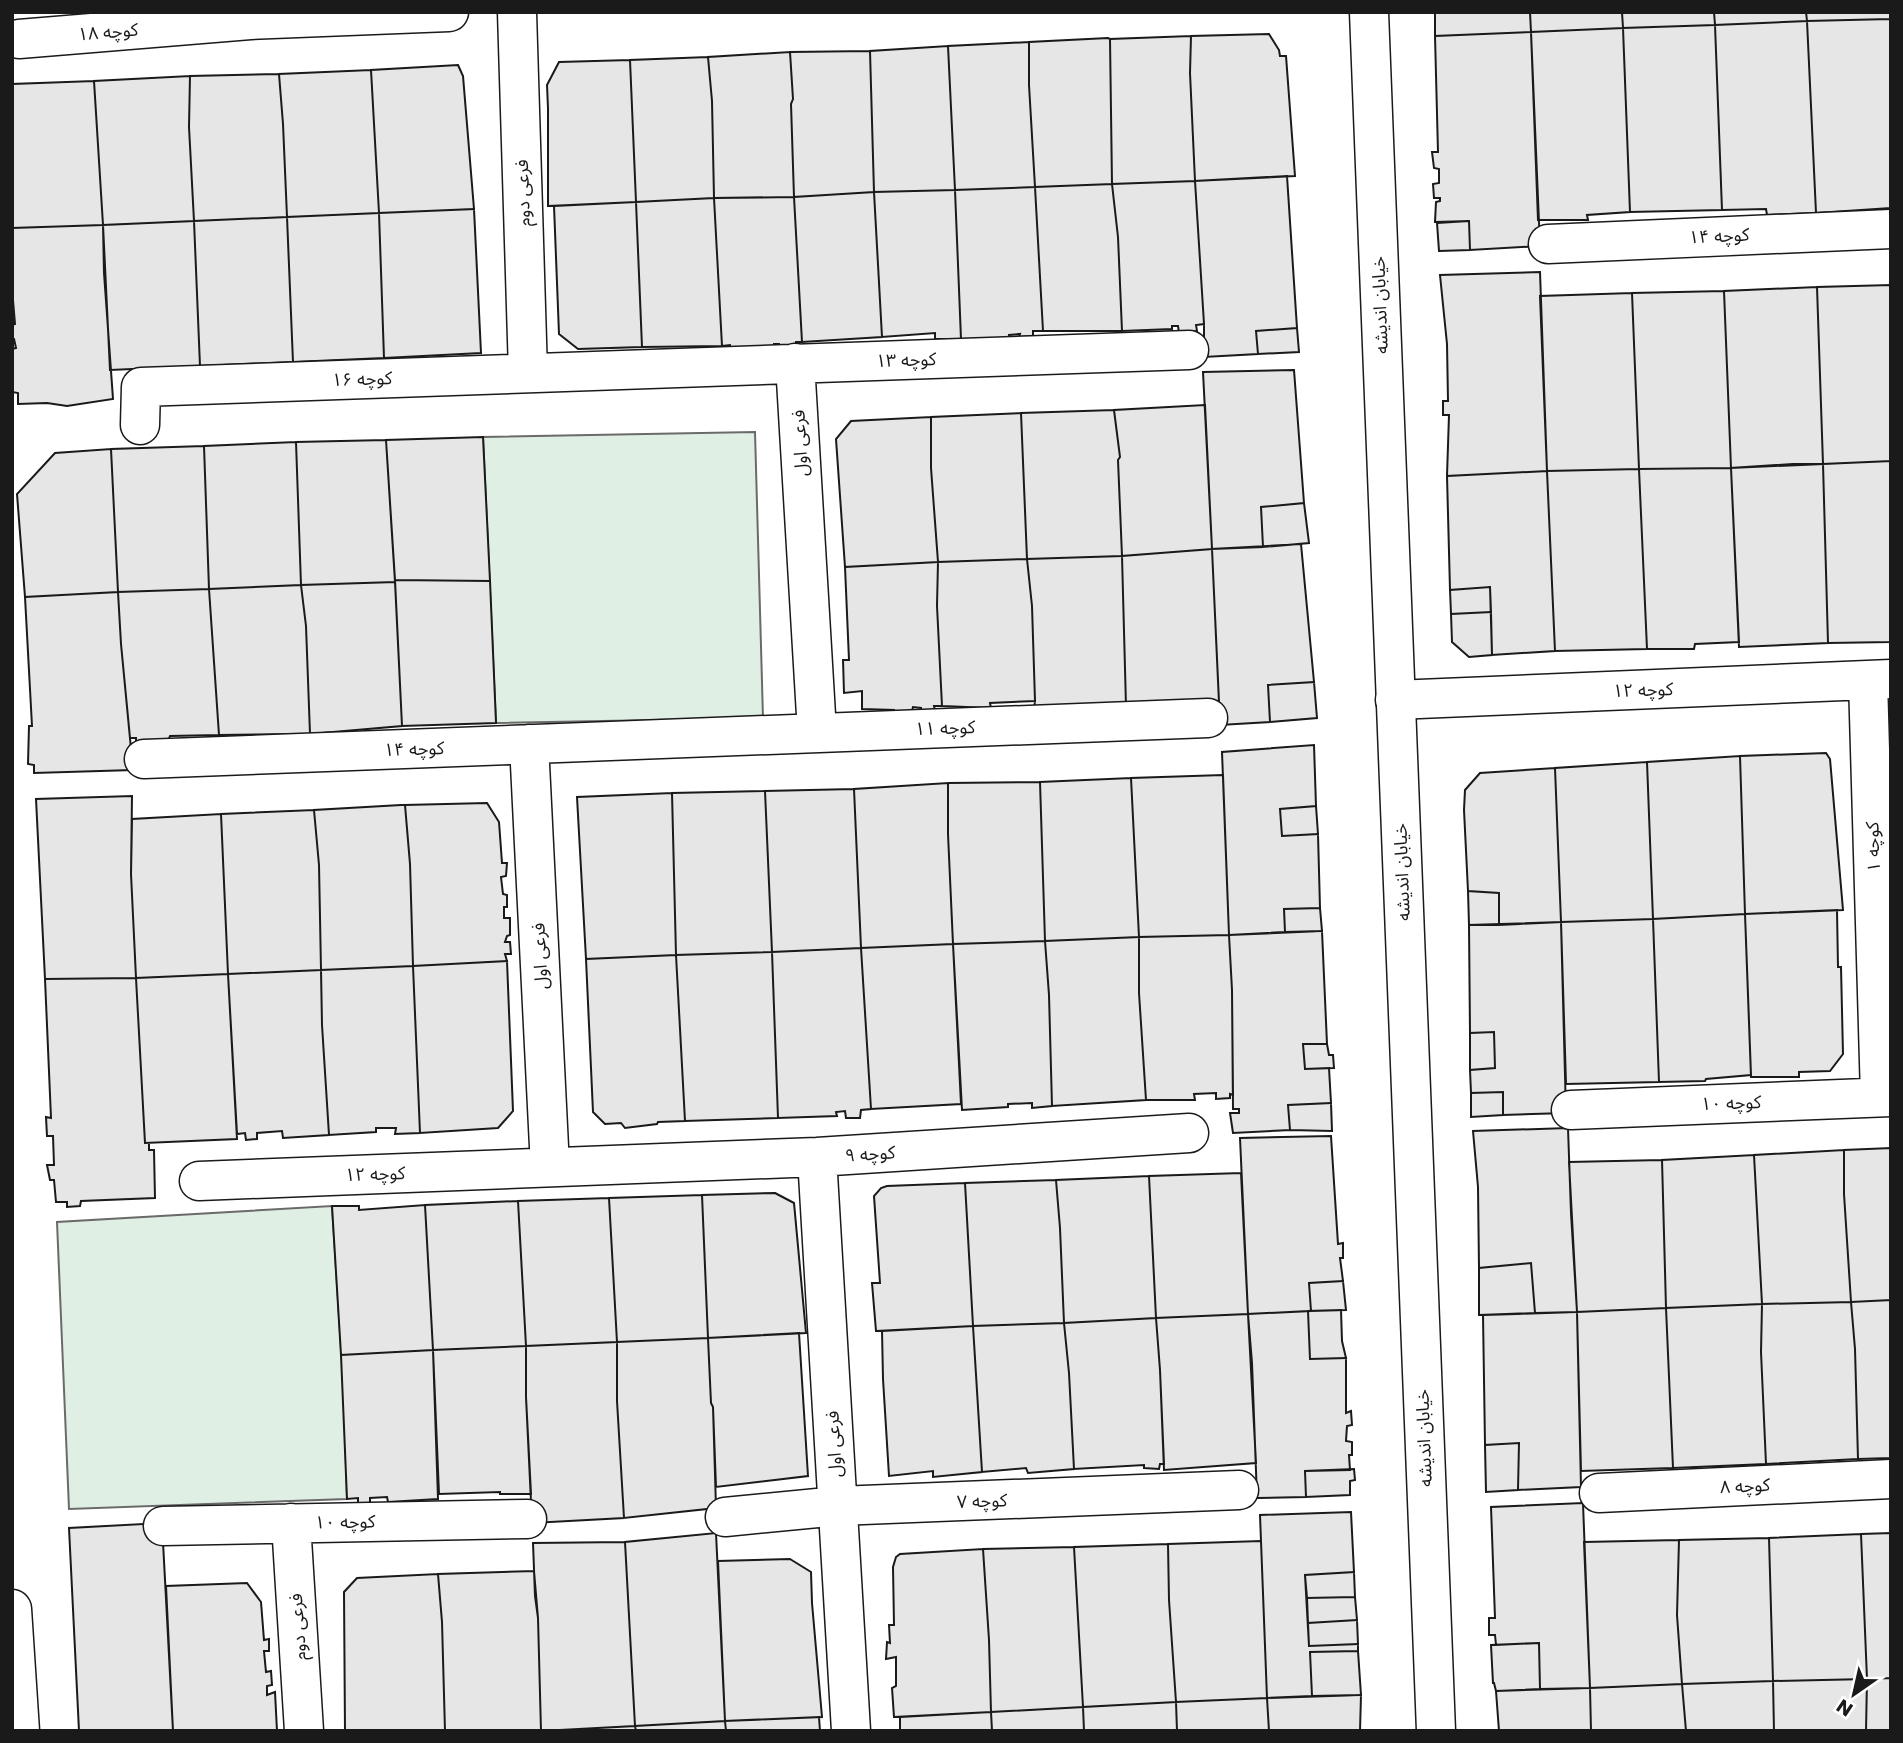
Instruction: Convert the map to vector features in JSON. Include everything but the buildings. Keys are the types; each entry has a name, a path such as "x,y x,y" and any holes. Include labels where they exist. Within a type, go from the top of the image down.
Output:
{"street":[{"name":"کوچه ۱۸","path":"19,39 250,16 449,12"},
{"name":"فرعی دوم","path":"517,12 528,373"},
{"name":"خیابان اندیشه","path":"1369,12 1436,1731"},
{"name":"کوچه ۱۴","path":"1548,244 1891,229"},
{"name":"کوچه ۱۳","path":"623,369 1189,350"},
{"name":"فرعی اول","path":"795,363 817,733"},
{"name":"کوچه ۱۶","path":"140,425 141,387 623,369"},
{"name":"کوچه ۱۲","path":"1395,700 1880,680"},
{"name":"کوچه ۱","path":"1880,680 1885,1097"},
{"name":"کوچه ۱۱","path":"683,737 1208,718"},
{"name":"کوچه ۱۴","path":"144,760 683,737"},
{"name":"فرعی اول","path":"529,744 550,1167"},
{"name":"کوچه ۱۰","path":"1570,1110 1885,1097"},
{"name":"کوچه ۹","path":"550,1167 817,1157 1189,1133"},
{"name":"فرعی اول","path":"817,1157 851,1731"},
{"name":"کوچه ۱۲","path":"199,1181 550,1167"},
{"name":"کوچه ۸","path":"1599,1493 1891,1479"},
{"name":"کوچه ۷","path":"725,1517 838,1506 1239,1490"},
{"name":"کوچه ۱۰","path":"163,1526 527,1519"},
{"name":"فرعی دوم","path":"292,1523 304,1731"},
{"path":"12,1609 20,1731"}],"green space":[{"path":"755,432 763,718 496,723 483,437"},
{"path":"332,1206 344,1394 347,1499 69,1509 57,1222"}]}
